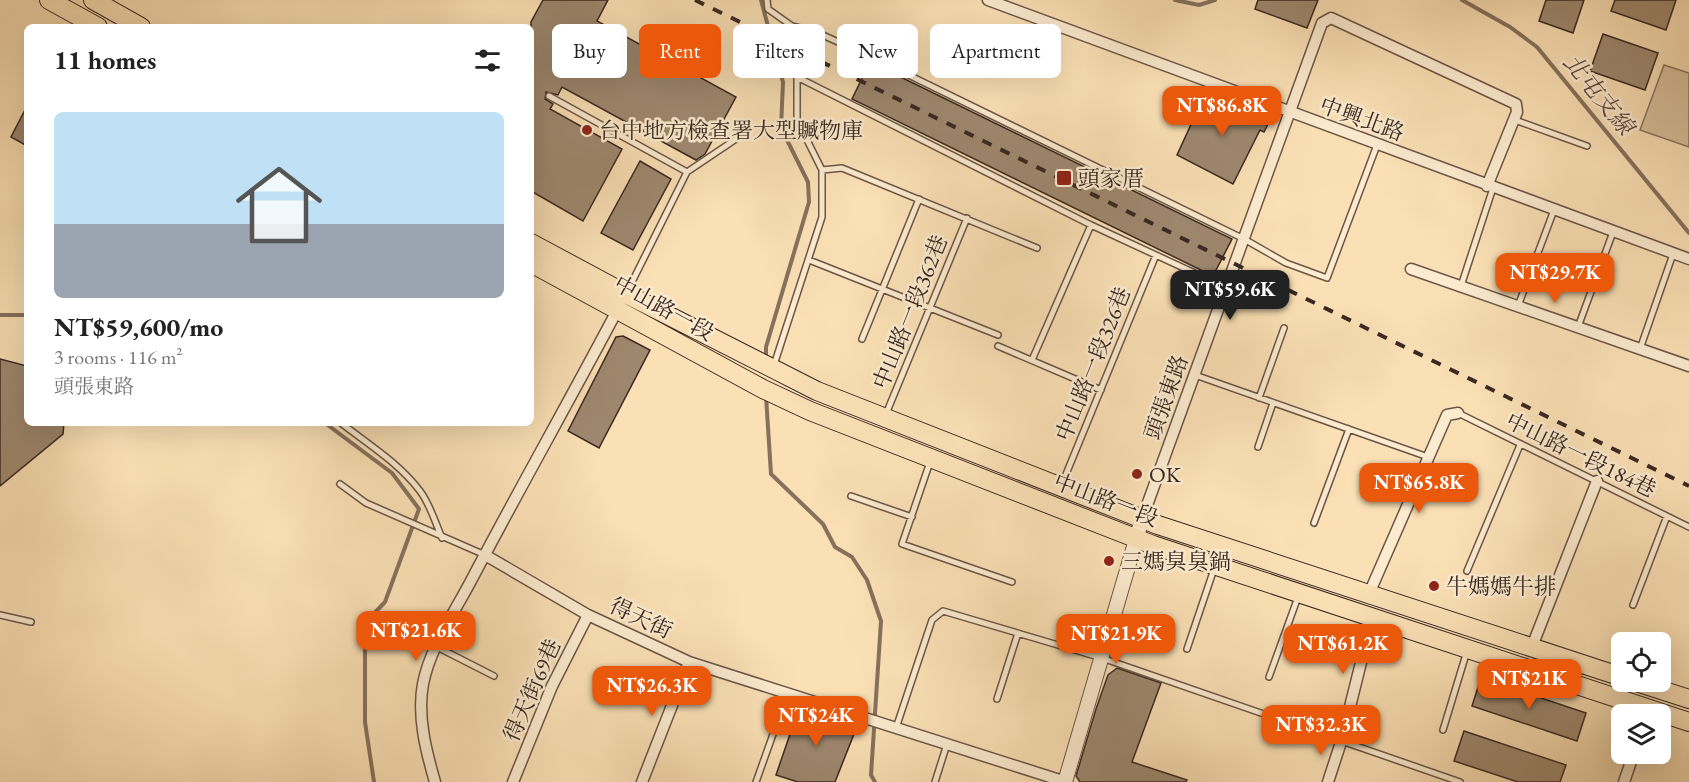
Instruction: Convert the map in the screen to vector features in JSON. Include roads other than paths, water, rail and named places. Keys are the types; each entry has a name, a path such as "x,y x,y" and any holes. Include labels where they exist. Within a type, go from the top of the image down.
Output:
{"main road":[{"path":"49,0 93,24"},
{"path":"93,0 136,24"},
{"name":"中山路一段","path":"534,245 622,302 810,411 1135,538 1628,704"},
{"name":"中山路一段","path":"534,264 817,391 1142,519 1368,596 1611,674"},
{"path":"1668,692 1689,699"},
{"name":"中山路一段","path":"1671,717 1689,722"}],"street":[{"name":"中興北路","path":"988,0 1689,259"},
{"name":"頭張東路","path":"1142,519 1322,23 1331,18 1516,104 1517,112 1514,120"},
{"path":"1490,187 1514,120"},
{"path":"1411,268 1689,366"},
{"path":"435,782 427,753 421,704 423,682 437,647 485,555 622,302"},
{"path":"1368,596 1447,415 1458,413"},
{"path":"1531,649 1597,481"},
{"path":"1065,782 1142,519"},
{"name":"得天街","path":"485,555 588,615 688,662 1065,782"},
{"name":"得天街69巷","path":"513,782 552,686 588,615"},
{"path":"1328,782 1372,618"},
{"path":"642,782 688,662"},
{"path":"1624,782 1630,764"}],"lane":[{"path":"767,0 768,9 789,24"},
{"path":"825,36 1244,239 1286,263 1327,278 1377,145"},
{"path":"773,370 822,217 822,170 796,120 797,78"},
{"path":"799,78 1091,225 1227,288"},
{"path":"549,96 687,172"},
{"path":"1514,120 1587,146"},
{"path":"622,302 687,172 745,133"},
{"path":"822,170 842,168 1037,248"},
{"path":"1461,286 1490,187"},
{"path":"862,339 919,199"},
{"path":"1518,306 1554,210"},
{"name":"中山路一段362巷","path":"884,418 967,218"},
{"path":"1032,360 1091,225"},
{"path":"1578,327 1613,232"},
{"path":"1640,349 1673,253"},
{"name":"中山路一段326巷","path":"1061,486 1156,255"},
{"path":"809,260 999,335"},
{"path":"1259,398 1284,328"},
{"path":"998,346 1101,390"},
{"path":"1195,375 1428,457"},
{"path":"1258,447 1273,403"},
{"name":"中山路一段184巷","path":"1458,413 1689,527"},
{"path":"345,426 395,465 419,490 429,506 442,537"},
{"path":"1314,523 1348,429"},
{"path":"1467,571 1520,445"},
{"path":"932,457 902,544 1011,582"},
{"path":"339,484 366,503 485,555"},
{"path":"851,496 912,517"},
{"path":"1633,605 1667,516"},
{"path":"1187,649 1215,566"},
{"path":"1269,677 1299,595"},
{"path":"896,728 932,620 943,611 1102,658 1460,782"},
{"path":"0,615 31,622"},
{"path":"997,699 1018,633"},
{"path":"437,647 494,676"},
{"path":"1443,730 1468,649"},
{"path":"756,782 787,695"},
{"path":"935,782 947,744"}],"waterway":[{"path":"761,0 783,82 781,128 808,182 809,202 766,347 766,358"},
{"name":"北屯支線","path":"1175,0 1199,5 1215,0"},
{"name":"北屯支線","path":"1462,0 1510,27 1537,47 1689,233"},
{"path":"0,315 24,315"},
{"path":"766,396 771,474 823,524 835,547 852,557 867,580 881,621 871,775 875,782"},
{"path":"329,426 392,473 419,509 385,602 365,623 365,722 374,782"}],"railway":[{"path":"695,0 1689,486"}],"place":[{"name":"台中地方檢查署大型贓物庫","path":"587,130"},
{"name":"頭家厝","path":"1064,178"},
{"name":"OK","path":"1137,474"},
{"name":"三媽臭臭鍋","path":"1109,561"},
{"name":"牛媽媽牛排","path":"1434,586"}]}
